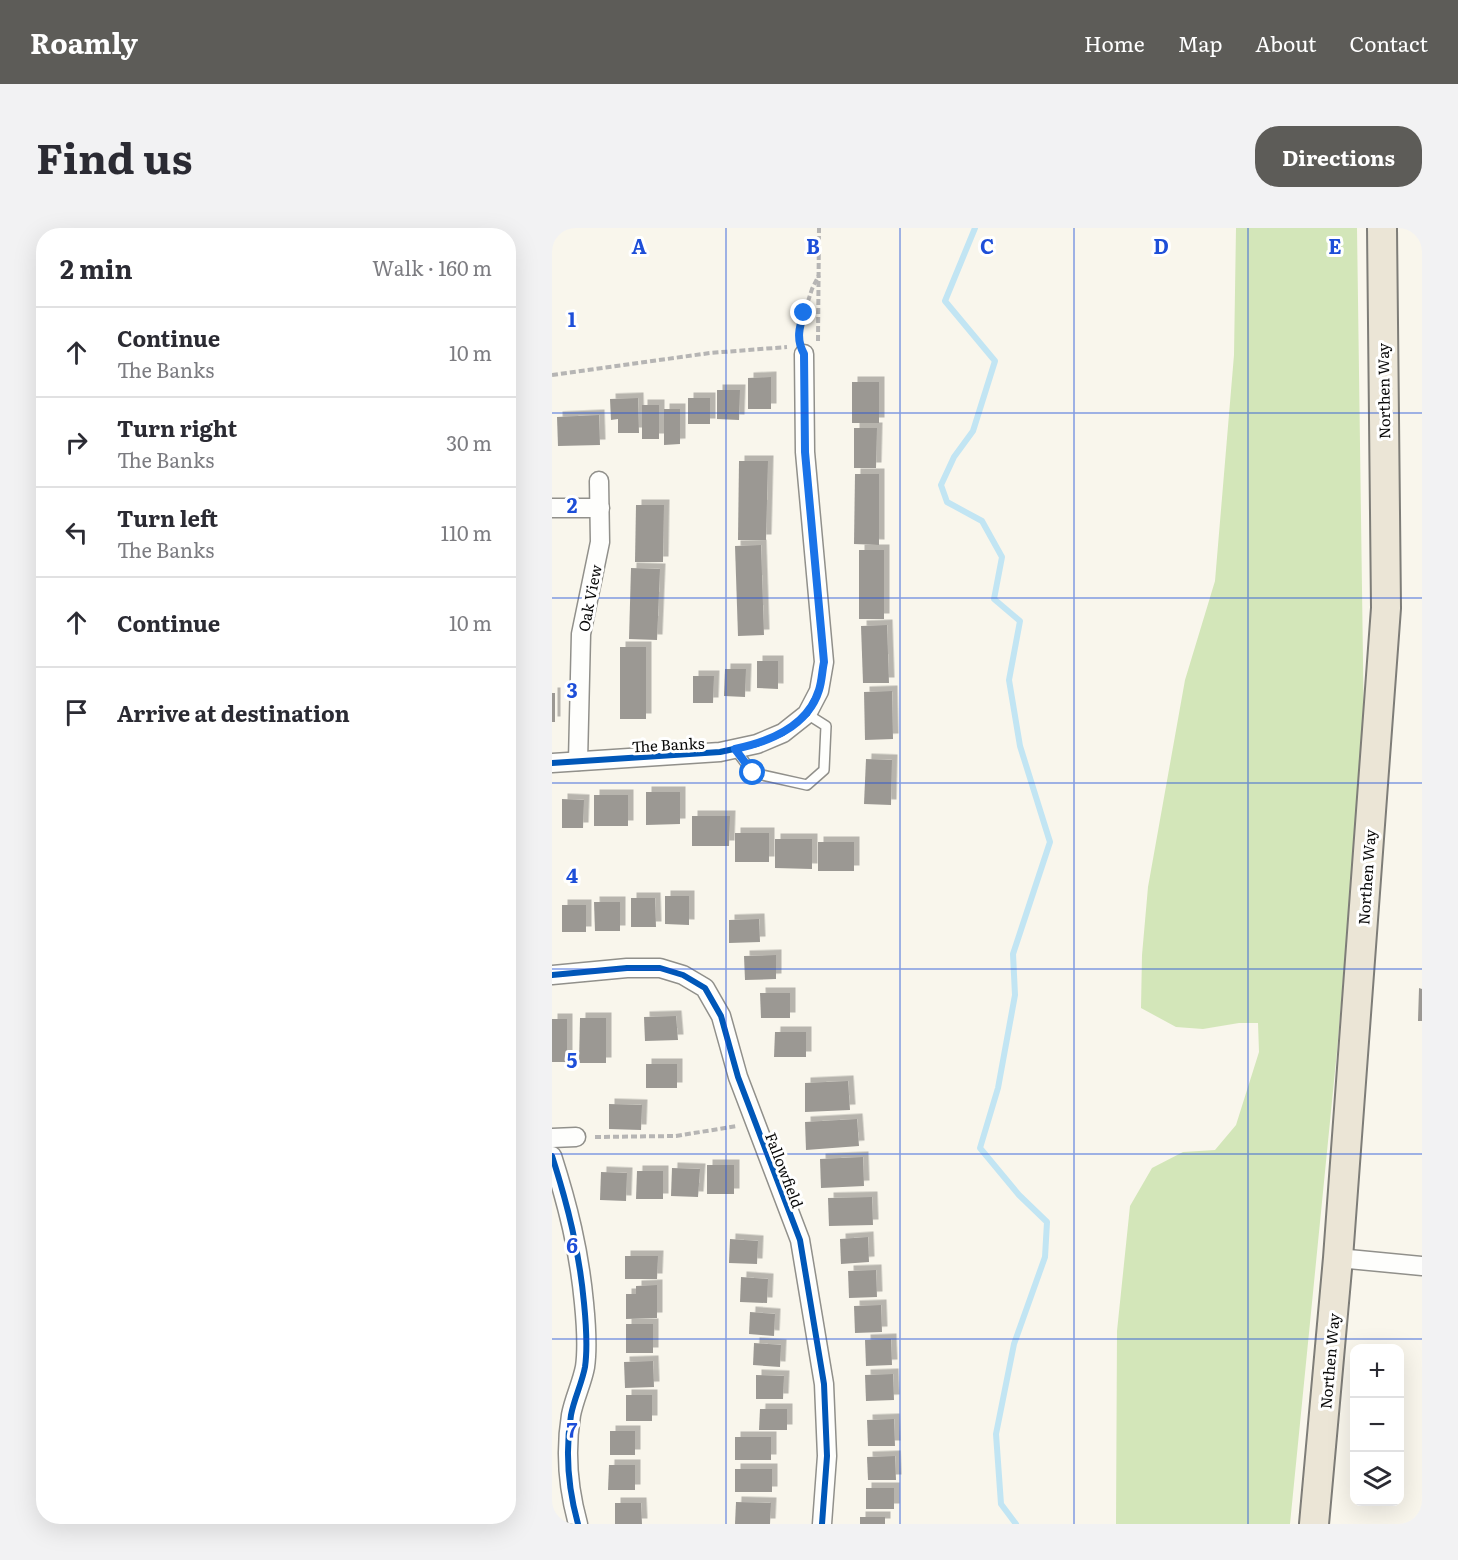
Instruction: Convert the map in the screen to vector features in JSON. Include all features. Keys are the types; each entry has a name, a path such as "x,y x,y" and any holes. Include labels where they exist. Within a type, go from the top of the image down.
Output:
{"main road":[{"name":"Northen Way","path":"1314,1524 1338,1258 1386,608 1382,228"}],"street":[{"name":"The Banks","path":"552,763 720,752 757,744 783,733 807,714 819,691 824,662 805,452 802,350"},
{"name":"Oak View","path":"578,761 581,634 600,542 600,481"},
{"path":"552,508 600,507"},
{"name":"Fallowfield","path":"552,975 627,968 660,968 683,975 705,988 721,1016 738,1077 800,1240 824,1384 827,1456 822,1524"},
{"path":"552,1138 576,1137"},
{"path":"552,1156 571,1218 580,1260 586,1325 585,1366 571,1416 567,1465 572,1505 578,1524"},
{"path":"1338,1258 1422,1266"}],"lane":[{"path":"735,749 753,773 807,785 824,770 826,726 807,714"}],"path":[{"path":"552,375 710,353 802,350 818,347 819,228"},
{"path":"802,350 798,332 812,289 819,276"},
{"path":"576,1137 676,1136 755,1123"}],"green space":[{"path":"1236,228 1357,228 1364,733 1337,1051 1290,1524 1116,1524 1117,1331 1130,1206 1152,1168 1183,1152 1215,1150 1236,1125 1259,1052 1258,1023 1239,1023 1203,1029 1176,1027 1141,1008 1142,955 1148,887 1185,680 1215,581 1234,355"}],"building":[{"path":"771,377 771,409 748,409 748,378"},
{"path":"852,382 879,382 879,423 852,423"},
{"path":"717,390 740,390 739,420 717,419"},
{"path":"638,398 639,433 618,433 618,419 611,420 610,399"},
{"path":"688,398 710,398 710,424 688,424"},
{"path":"642,405 659,405 659,439 642,439"},
{"path":"664,409 680,409 680,444 664,445"},
{"path":"599,415 600,445 558,446 557,417"},
{"path":"854,428 877,428 876,468 854,468"},
{"path":"739,461 768,461 766,540 738,540"},
{"path":"855,474 879,474 879,545 854,544"},
{"path":"636,505 664,505 663,562 635,562"},
{"path":"761,545 764,635 738,636 735,546"},
{"path":"859,550 884,550 884,619 859,619"},
{"path":"631,568 660,569 657,640 629,639"},
{"path":"887,625 889,683 863,683 861,626"},
{"path":"620,647 646,647 646,719 620,719"},
{"path":"757,661 778,661 778,689 757,688"},
{"path":"725,669 746,669 745,697 724,696"},
{"path":"693,676 714,676 713,703 693,703"},
{"path":"892,691 893,739 865,740 864,692"},
{"path":"552,693 555,693 555,722 552,722"},
{"path":"866,759 892,760 891,805 864,804"},
{"path":"646,792 680,792 680,824 646,825"},
{"path":"594,795 628,795 628,826 594,826"},
{"path":"562,799 584,800 583,828 562,828"},
{"path":"692,816 730,816 729,846 692,846"},
{"path":"735,833 769,833 769,862 735,862"},
{"path":"775,839 812,839 812,869 775,868"},
{"path":"818,842 854,842 854,871 818,871"},
{"path":"665,896 689,896 689,925 665,924"},
{"path":"631,898 655,898 656,927 631,927"},
{"path":"594,902 620,902 620,931 595,931"},
{"path":"562,905 586,905 586,932 562,932"},
{"path":"759,919 760,942 729,943 729,920"},
{"path":"776,955 776,979 745,980 744,956"},
{"path":"1419,988 1422,989 1422,1021 1418,1021"},
{"path":"760,993 790,993 790,1018 761,1018"},
{"path":"676,1016 678,1040 645,1041 644,1017"},
{"path":"580,1018 606,1018 606,1063 579,1063"},
{"path":"552,1019 567,1019 567,1062 552,1062"},
{"path":"775,1032 806,1032 806,1057 774,1057"},
{"path":"646,1064 677,1064 677,1088 646,1088"},
{"path":"848,1081 850,1110 805,1112 805,1083"},
{"path":"609,1104 642,1105 641,1130 609,1129"},
{"path":"857,1119 859,1146 806,1150 805,1122"},
{"path":"863,1157 864,1186 821,1188 820,1159"},
{"path":"707,1165 734,1165 734,1194 707,1194"},
{"path":"672,1168 700,1169 698,1197 671,1196"},
{"path":"637,1171 663,1171 663,1199 636,1199"},
{"path":"601,1172 627,1173 626,1201 600,1200"},
{"path":"872,1197 873,1225 829,1226 828,1198"},
{"path":"868,1237 869,1262 841,1264 840,1239"},
{"path":"730,1239 758,1241 757,1264 729,1263"},
{"path":"625,1256 658,1256 657,1279 625,1279"},
{"path":"876,1270 877,1297 849,1298 848,1271"},
{"path":"741,1277 768,1279 767,1303 740,1302"},
{"path":"657,1285 657,1318 626,1319 626,1294 636,1294 636,1286"},
{"path":"881,1305 882,1332 855,1333 854,1306"},
{"path":"750,1312 775,1314 774,1336 749,1334"},
{"path":"626,1324 653,1324 653,1353 626,1353"},
{"path":"891,1339 892,1365 866,1366 865,1340"},
{"path":"754,1343 781,1345 780,1367 753,1365"},
{"path":"653,1361 654,1387 625,1388 624,1362"},
{"path":"893,1374 894,1400 866,1401 865,1375"},
{"path":"756,1375 784,1376 783,1399 756,1399"},
{"path":"626,1395 652,1395 652,1421 626,1421"},
{"path":"760,1409 787,1409 787,1430 759,1430"},
{"path":"894,1419 895,1446 868,1446 867,1420"},
{"path":"610,1431 635,1431 635,1455 610,1455"},
{"path":"735,1437 771,1437 771,1460 735,1460"},
{"path":"895,1456 896,1480 868,1480 867,1457"},
{"path":"609,1465 635,1465 635,1490 608,1490"},
{"path":"735,1469 772,1469 772,1492 735,1492"},
{"path":"866,1488 894,1488 894,1509 866,1509"},
{"path":"736,1502 771,1503 770,1524 735,1524"},
{"path":"615,1503 641,1503 642,1524 615,1524"},
{"path":"860,1517 885,1517 885,1524 860,1524"}],"waterway":[{"path":"975,228 945,301 995,361 973,431 954,457 941,485 947,502 982,521 1002,557 994,599 1020,621 1009,680 1020,746 1050,842 1013,954 1015,995 998,1088 980,1148 1019,1195 1047,1222 1045,1257 1014,1344 996,1434 1001,1504 1016,1524"}],"cycle path":[{"path":"552,763 720,752 757,744 783,733 807,714 819,691 824,662 805,452 804,354"},
{"path":"552,975 627,968 660,968 683,975 705,988 721,1016 738,1077 800,1240 824,1384 827,1456 822,1524"},
{"path":"552,1156 576,1246 587,1343 585,1367 571,1415 568,1443 570,1483 578,1524"}],"route":[{"path":"753,773 735,749 757,744 783,733 807,714 819,691 824,662 805,452 804,354 798,332 804,313"}]}
